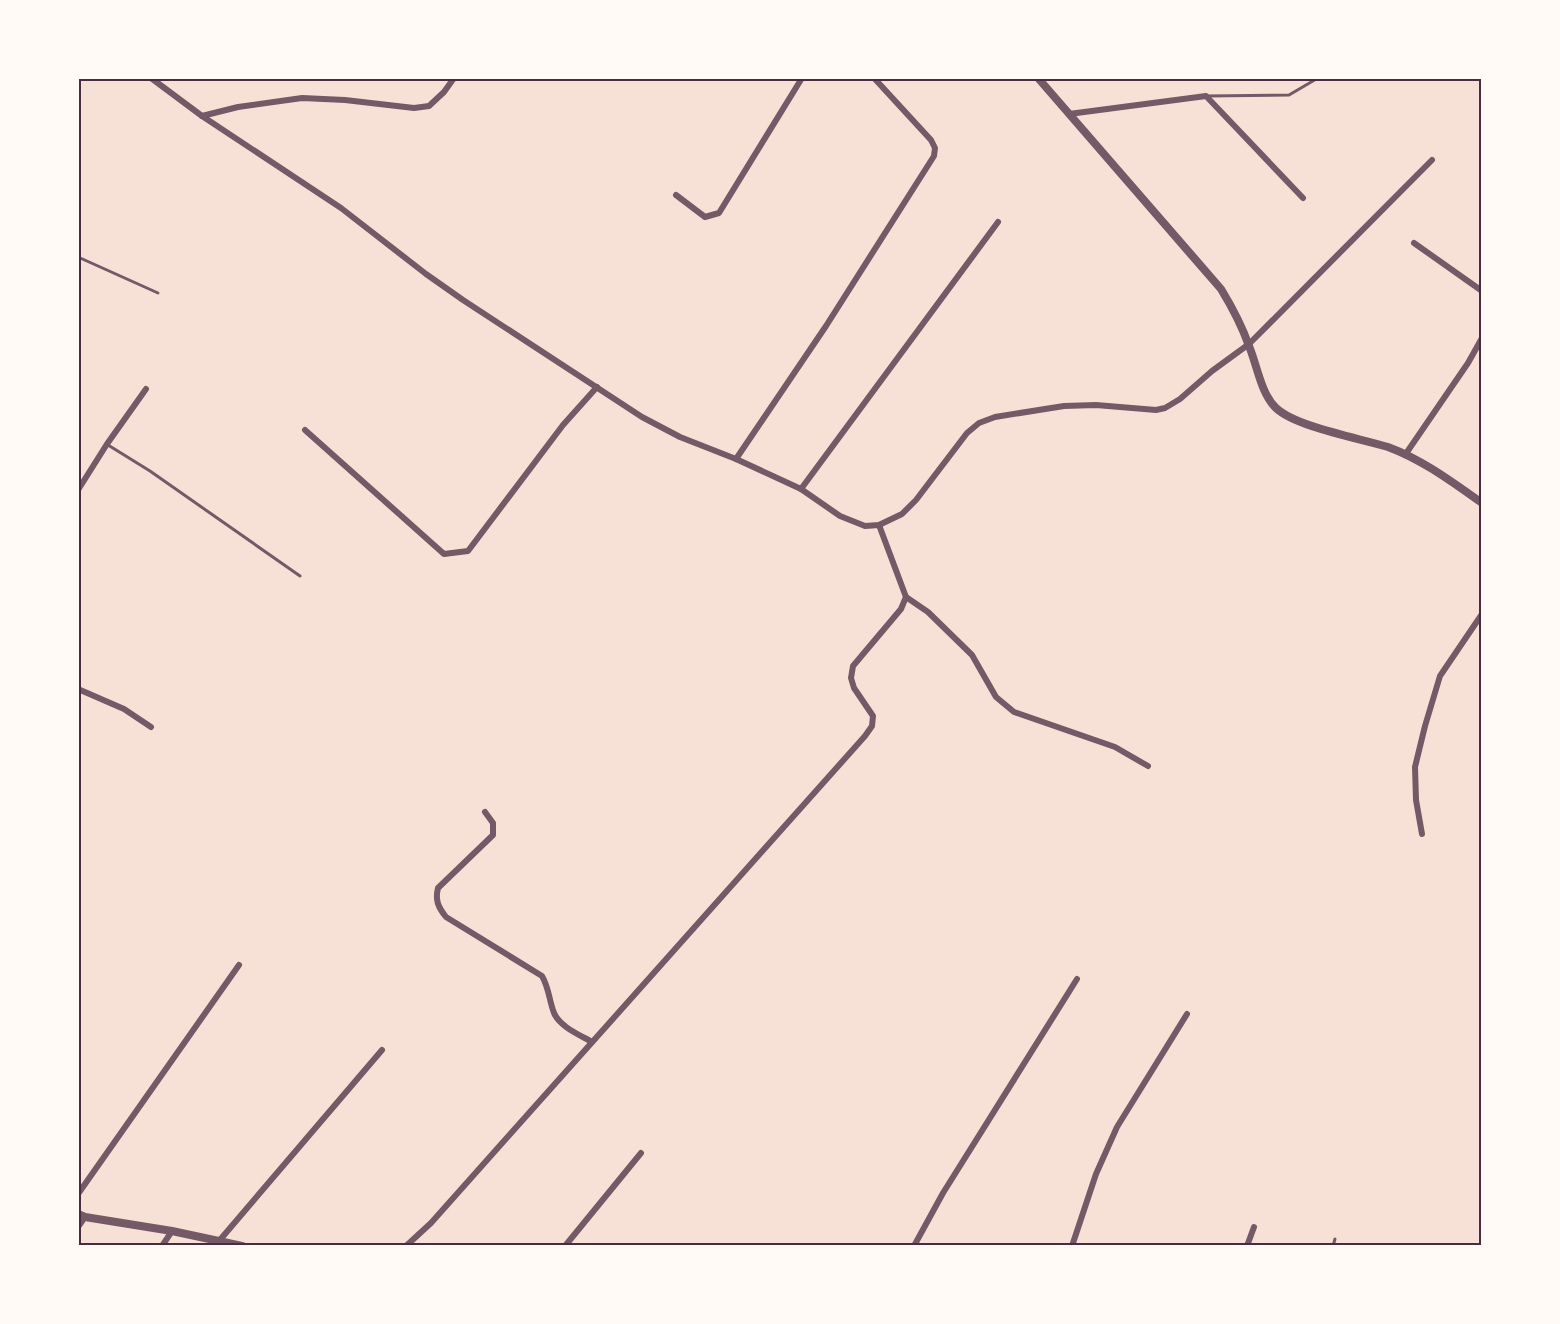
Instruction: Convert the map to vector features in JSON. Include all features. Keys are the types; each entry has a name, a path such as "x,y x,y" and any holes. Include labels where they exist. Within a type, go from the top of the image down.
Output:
{"street":[{"path":"151,78 202,116 341,208 463,300 642,417 680,437 736,459 801,489 840,516 866,526 879,525 902,514 916,500 967,433 980,423 995,417 1064,406 1096,405 1156,410 1165,408 1180,399 1212,371 1249,344 1432,160"},
{"path":"202,116 238,107 303,98 414,108 429,106 444,92 454,78"},
{"path":"676,195 705,217 718,213 802,78"},
{"path":"736,459 826,326 934,156 935,148 931,140 874,78"},
{"path":"1038,78 1221,289 1249,344 1268,399 1276,408 1290,418 1389,448 1425,464 1482,502"},
{"path":"1069,114 1206,96 1303,198"},
{"path":"801,489 998,222"},
{"path":"1414,243 1482,291"},
{"path":"1405,455 1468,363 1482,338"},
{"path":"305,430 444,554 457,554 468,551 563,425 597,387"},
{"path":"78,490 146,389"},
{"path":"879,525 906,597 928,612 972,656 996,697 1014,712 1115,747 1148,766"},
{"path":"406,1246 431,1223 865,736 872,726 873,716 854,688 851,678 853,666 895,617 906,597"},
{"path":"1422,834 1416,800 1415,767 1425,726 1440,676 1482,614"},
{"path":"78,689 124,709 151,727"},
{"path":"485,812 493,823 493,835 438,888 436,897 439,909 446,917 542,976 548,987 555,1015 563,1024 592,1042"},
{"path":"78,1194 239,965"},
{"path":"914,1246 943,1192 1077,980"},
{"path":"1072,1246 1096,1174 1117,1127 1187,1014"},
{"path":"219,1241 382,1050"},
{"path":"565,1246 641,1153"},
{"path":"78,1227 81,1216 172,1231 242,1246"},
{"path":"1247,1246 1254,1227"},
{"path":"162,1246 172,1231"}],"lane":[{"path":"1206,96 1289,95 1318,78"},
{"path":"78,257 158,293"},
{"path":"107,444 150,471 300,576"},
{"path":"1333,1246 1335,1239"}]}
